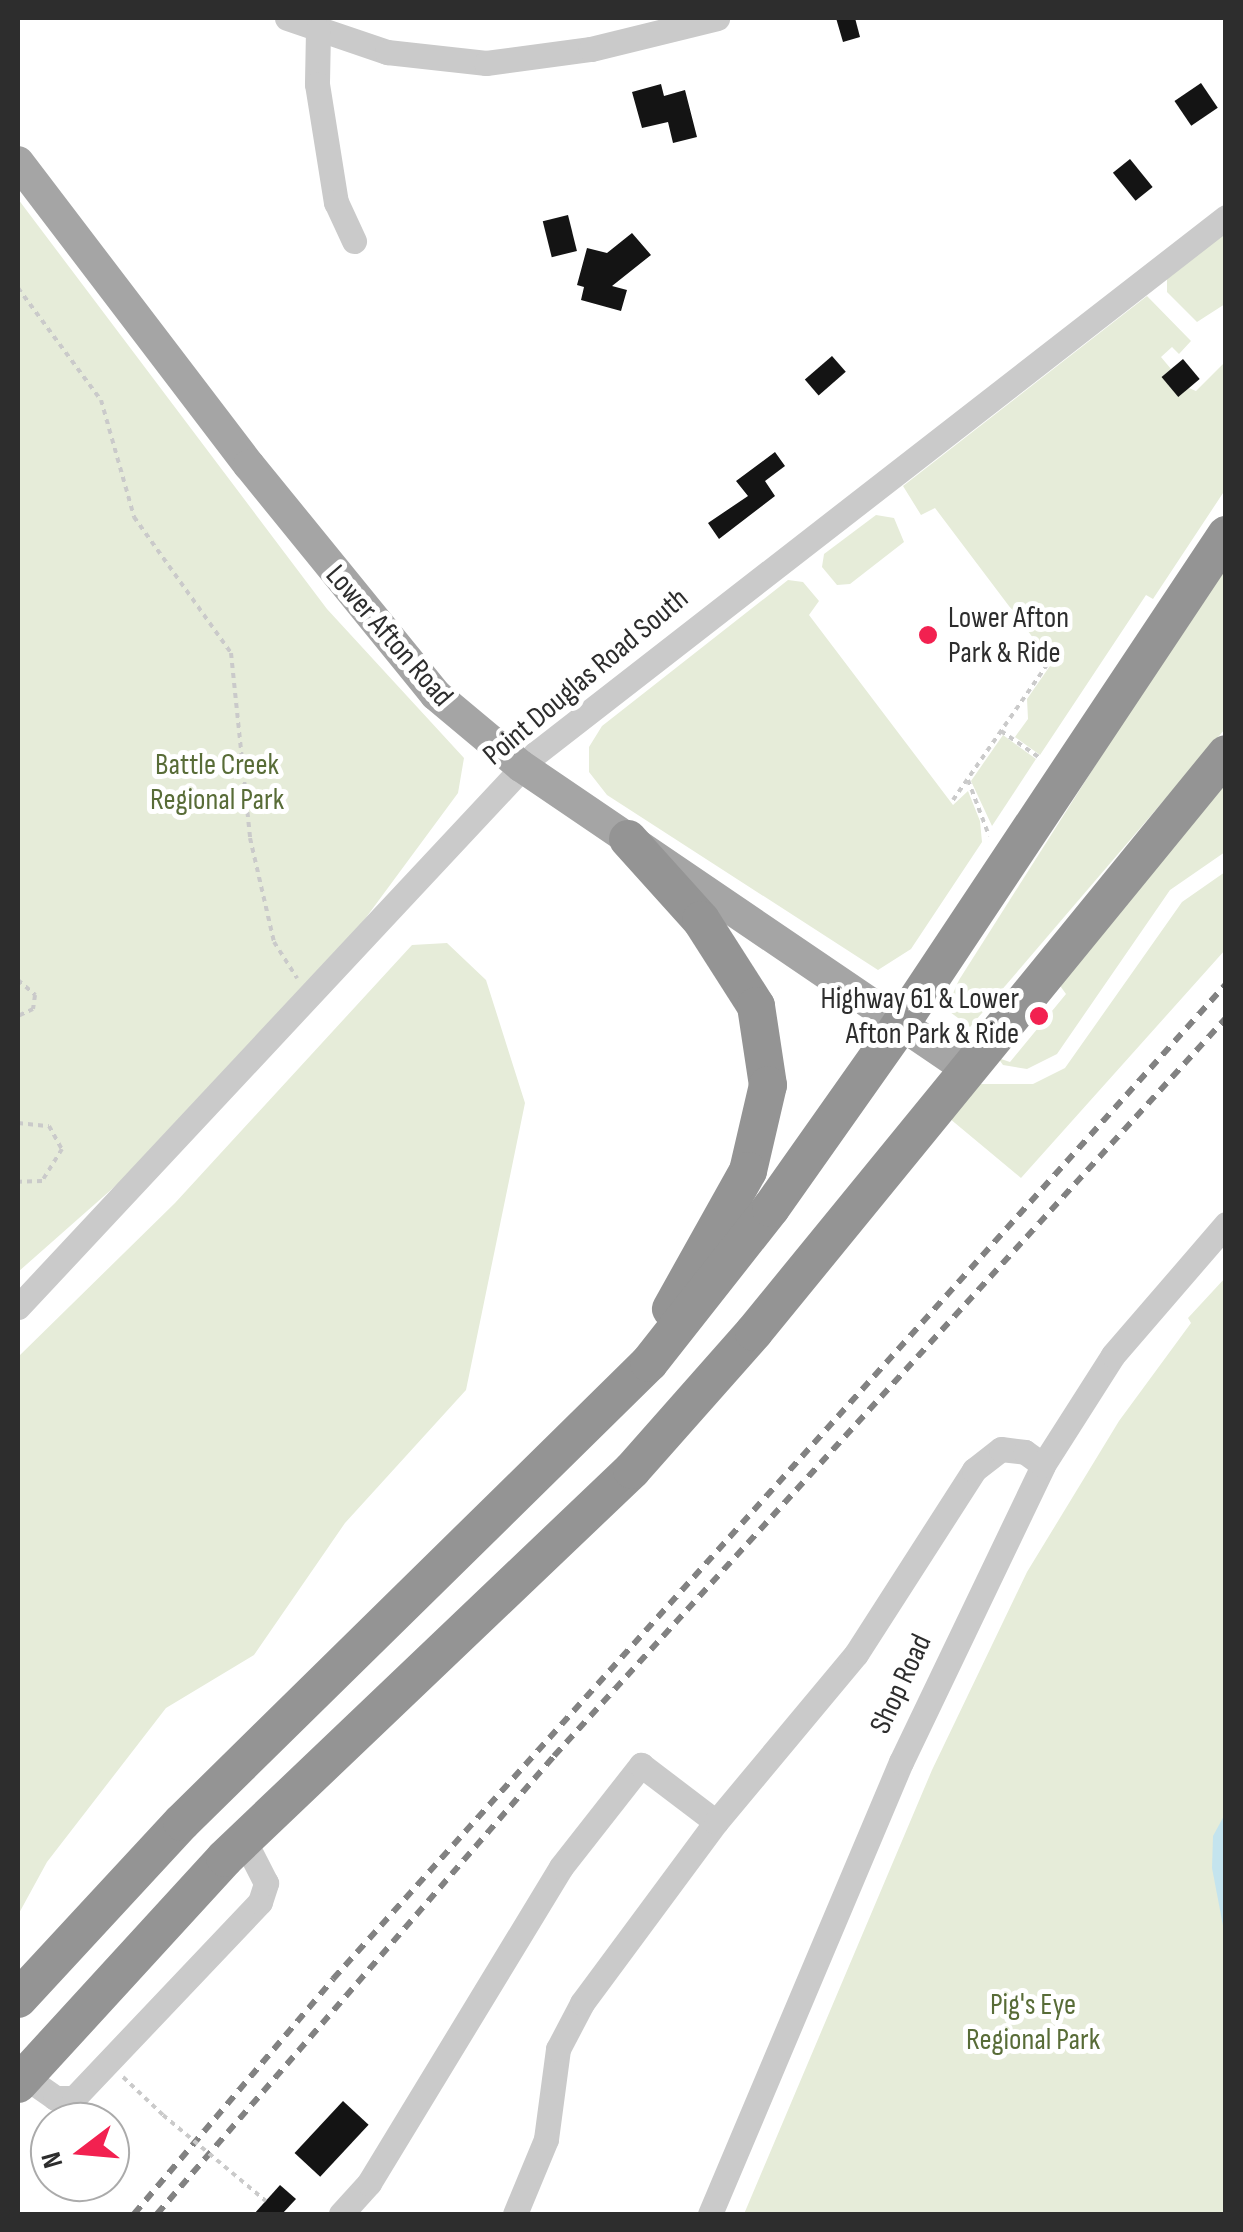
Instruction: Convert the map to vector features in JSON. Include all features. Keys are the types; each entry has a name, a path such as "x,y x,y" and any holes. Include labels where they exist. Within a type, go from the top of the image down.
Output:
{"highway":[{"path":"18,1999 168,1836 649,1363 772,1208 902,1022 1226,535"},
{"path":"21,2080 104,1982 244,1840 632,1470 754,1332 964,1067 1226,754"},
{"path":"628,839 701,920 756,1006 768,1085 748,1171 677,1293 649,1363"}],"main road":[{"name":"Lower Afton Road","path":"18,162 415,675 522,766 964,1067"}],"street":[{"path":"288,18 388,52 486,64 591,49 717,18"},
{"path":"318,30 317,84 336,202 354,242"},
{"name":"Point Douglas Road South","path":"18,1308 310,999 522,766 694,626 866,500 1226,217"},
{"name":"Shop Road","path":"710,2214 909,1744 1042,1465 1112,1355 1226,1224"},
{"path":"516,2214 546,2139 558,2049 582,2003 716,1822 856,1654 974,1470 1001,1449 1025,1452 1042,1465"},
{"path":"341,2214 368,2183 561,1866 641,1765 716,1822"},
{"path":"21,2080 55,2098 74,2098 260,1902 266,1882 244,1840"}],"path":[{"path":"18,288 101,400 134,517 232,653 250,838 274,942 310,999"},
{"path":"953,800 1049,662"},
{"path":"1001,731 1040,758"},
{"path":"968,780 989,836"},
{"path":"18,980 35,995 33,1009 18,1016"},
{"path":"18,1123 49,1126 62,1149 42,1180 18,1182"},
{"path":"128,2082 266,2201"}],"green space":[{"name":"Battle Creek Regional Park","path":"18,199 327,609 464,758 458,793 266,1053 18,1272"},
{"path":"1225,230 1225,304 1197,322 1167,292 1167,275"},
{"path":"1147,296 1191,341 1179,354 1172,347 1161,357 1171,369 1162,377 1196,391 1225,362 1225,490 1153,599 1146,595 1040,755 1015,737 1028,719 1027,699 1052,663 935,508 921,515 903,486"},
{"path":"876,515 894,518 904,542 850,584 837,585 822,567 824,554"},
{"path":"1225,561 1225,729 970,1027 946,1009 959,980"},
{"path":"788,580 803,582 819,601 809,615 953,805 968,791 980,821 982,842 911,949 878,970 607,795 589,772 589,747 602,726"},
{"path":"1003,735 1036,759 992,826 971,781"},
{"path":"1225,782 1225,852 1170,890 1057,1054 1027,1069 1003,1065 998,1058 1010,1062 1066,994 1058,983"},
{"path":"1225,872 1225,950 1021,1178 949,1118 977,1084 1033,1084 1065,1068 1182,902"},
{"path":"447,943 486,980 525,1103 466,1390 345,1523 254,1655 166,1708 47,1862 18,1915 18,1357 175,1203 412,945"},
{"name":"Pig's Eye Regional Park","path":"1225,1278 1225,2214 744,2214 932,1770 1027,1572 1119,1421 1191,1323 1188,1318"}],"water":[{"path":"1225,1814 1225,1936 1212,1868 1213,1836"}],"building":[{"path":"836,18 855,18 860,37 843,42"},
{"path":"1201,83 1218,108 1191,126 1174,101"},
{"path":"661,84 664,96 685,90 697,137 673,143 668,122 642,128 632,92"},
{"path":"1130,159 1153,187 1136,201 1113,173"},
{"path":"568,215 577,251 552,257 543,221"},
{"path":"632,233 651,255 612,286 627,290 621,311 581,300 584,287 577,285 587,248 607,253"},
{"path":"832,356 846,372 819,395 805,380"},
{"path":"1183,359 1200,379 1178,397 1162,377"},
{"path":"775,452 785,466 765,481 775,496 719,539 708,523 748,496 736,481"},
{"path":"343,2101 369,2125 320,2177 295,2153"},
{"path":"280,2185 296,2199 282,2214 254,2214"}],"railway":[{"path":"134,2214 333,1979 1226,984"},
{"path":"157,2214 554,1756 1226,1018"}],"place":[{"name":"Lower Afton Park & Ride","path":"928,635"},
{"name":"Highway 61 & Lower Afton Park & Ride","path":"1039,1016"}]}
